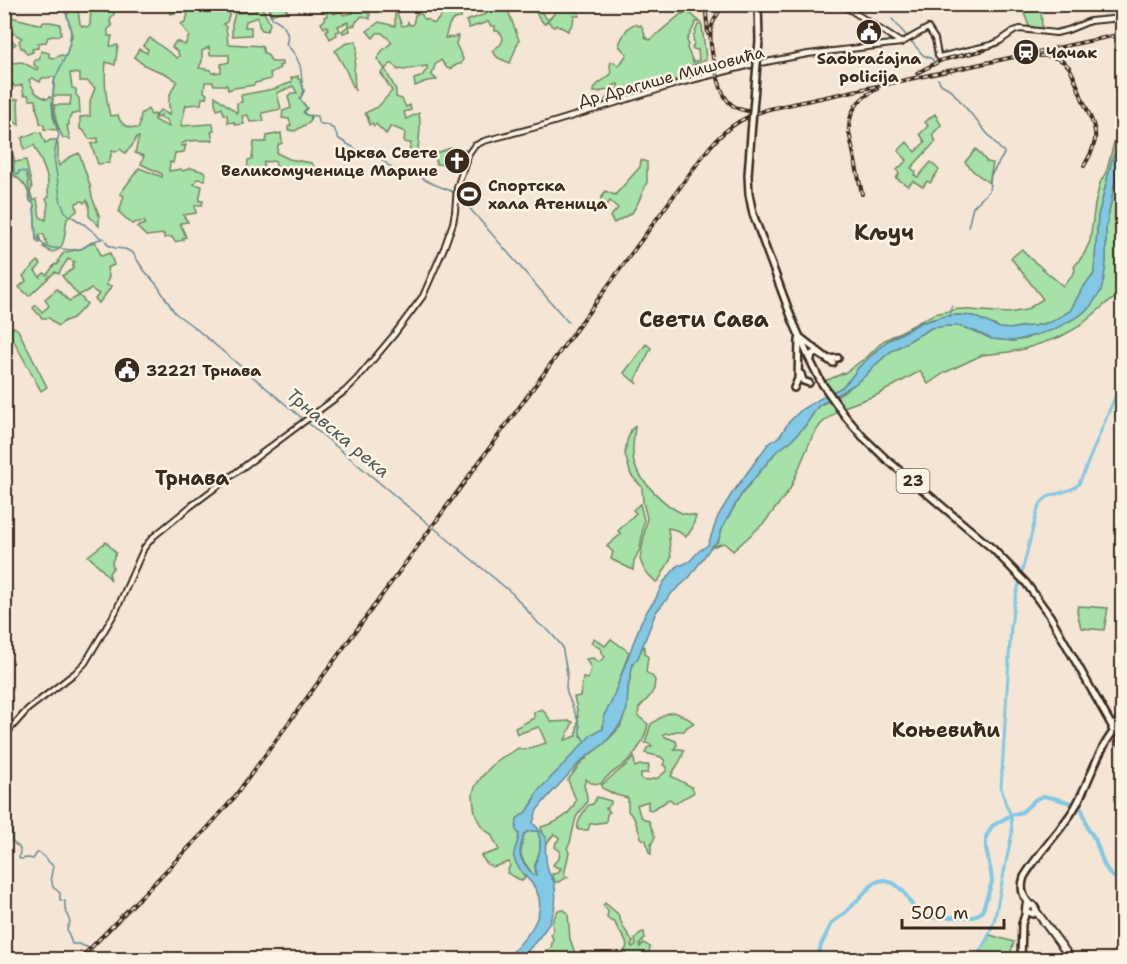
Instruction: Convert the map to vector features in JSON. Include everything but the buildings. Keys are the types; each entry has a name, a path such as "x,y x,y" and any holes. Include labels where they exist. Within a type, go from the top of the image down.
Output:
{"highway":[{"path":"1029,911 1040,920 1071,959"},
{"path":"1029,911 1071,959"}],"main road":[{"path":"758,4 759,41 748,165 750,199 756,222 767,252 773,255 772,264 763,263"},
{"path":"841,4 898,41 907,40"},
{"name":"Др Драгише Мишовића","path":"4,737 30,707 83,666 115,614 145,546 198,500 345,391 403,324 422,299 438,261 455,212 459,180 471,150 476,144 708,76 808,54 907,40 928,27 935,39 938,55 991,44 1015,29 1058,31 1066,30 1088,20 1122,17"},
{"path":"863,48 878,28"},
{"path":"888,44 893,41 891,37"},
{"path":"872,38 871,43 875,46"},
{"name":"23","path":"772,264 812,364 842,411 863,437 880,453 993,549 1020,577 1050,616 1122,745"},
{"path":"799,336 830,363"},
{"path":"799,336 801,382"},
{"path":"812,364 811,356 814,353 830,363"},
{"path":"830,363 838,358"},
{"path":"801,382 801,360 807,359 812,364"},
{"path":"794,388 804,381 809,383"},
{"path":"1021,930 1029,911 1023,893 1024,877 1071,812 1098,755 1122,716"},
{"path":"1021,960 1021,930 1025,915 1029,911"},
{"path":"1021,930 1027,918 1032,916 1040,920"}],"green space":[{"path":"221,4 225,10 230,12 227,22 223,24 226,27 228,44 262,46 264,53 272,62 282,62 282,65 270,73 271,79 254,85 228,90 227,85 205,82 206,98 202,98 201,104 186,105 181,126 213,124 214,131 211,132 213,140 181,144 181,146 186,145 184,152 175,153 173,163 170,162 169,171 181,169 183,171 191,168 205,172 205,180 197,179 194,184 202,186 199,201 203,201 202,205 195,205 196,213 183,215 188,222 180,223 186,237 175,242 172,237 164,238 164,234 146,236 137,227 145,224 144,221 132,224 119,212 124,196 120,194 139,168 162,177 162,174 141,164 144,156 135,153 139,137 125,153 120,149 116,152 112,151 109,163 98,164 91,144 98,142 98,138 89,139 80,129 80,117 90,116 90,101 95,88 87,81 80,81 80,74 70,73 72,88 76,89 76,95 79,98 80,113 72,114 69,119 67,126 70,139 63,138 61,134 54,105 70,105 71,96 53,96 55,77 42,78 40,82 32,78 29,80 37,94 53,99 53,111 58,130 44,129 44,125 40,123 36,100 30,100 28,95 24,95 22,85 15,87 13,84 6,93 14,100 18,99 19,125 5,113 5,73 12,71 5,63 7,50 12,63 22,62 37,70 38,68 34,65 35,59 39,60 41,51 49,53 49,57 54,58 61,55 66,56 72,36 67,15 68,5 83,5 81,11 78,10 80,24 87,27 90,25 91,5 116,5 110,22 112,26 108,29 108,36 112,36 110,46 118,45 115,65 106,62 107,103 110,116 118,115 123,124 135,128 139,128 141,114 148,109 151,115 154,114 156,117 154,120 169,127 167,120 161,118 161,115 158,118 156,114 161,110 169,115 169,98 177,81 134,57 139,49 147,53 148,49 143,46 150,38 177,58 179,56 172,47 176,41 185,45 189,36 181,24 186,21 188,13 180,11 171,14 169,11 176,5","holes":["209,47 210,55 229,55 229,62 221,64 221,72 212,73 211,70 199,68 202,51"]},
{"path":"555,4 578,5 579,16 574,16 568,31 557,25 553,27 548,21 544,24 536,13 539,10 548,20 555,13 551,8"},
{"path":"249,5 284,5 287,10 270,15 270,8 262,8 270,24 267,31 262,30 259,26 258,17 246,21 245,27 251,27 251,35 232,36 235,13 256,11 255,7"},
{"path":"328,5 332,5 334,14 340,11 344,15 353,13 349,5 366,5 363,11 370,14 370,19 362,16 355,25 349,26 350,31 343,33 348,22 338,26 340,31 330,39 326,31 327,26 324,28 321,23 327,16"},
{"path":"457,5 464,5 461,18 451,21 445,38 458,36 456,44 463,59 461,64 450,69 441,60 435,65 432,75 437,80 415,86 414,79 423,76 427,66 398,70 392,63 385,69 377,59 392,42 382,33 377,33 373,38 367,31 379,22 395,26 395,14 397,13 402,26 407,25 408,22 413,25 415,15 419,13 424,19 435,23 443,14"},
{"path":"484,5 506,5 519,40 510,63 498,58 492,51 501,44 503,39 498,31 495,31 495,26 491,26 488,22 469,28 466,21 486,14"},
{"path":"1021,5 1041,5 1042,29 1029,26"},
{"path":"5,8 9,10 7,16 42,25 43,22 60,24 61,35 48,37 46,42 38,43 38,48 32,49 33,52 27,54 21,48 19,41 22,38 11,32 8,37 16,44 7,50"},
{"path":"688,13 700,22 696,22 687,40 687,48 693,62 699,60 698,50 692,49 693,37 698,25 702,25 706,60 693,65 695,69 692,70 692,75 633,91 633,93 603,103 618,89 618,84 606,90 593,92 598,84 611,74 611,62 619,66 627,54 619,44 627,29 635,24 641,25 645,37 650,40 681,14"},
{"path":"356,41 355,91 335,51 345,44"},
{"path":"385,69 396,90 396,97 402,99 406,107 410,105 411,110 404,112 406,119 419,113 417,155 409,151 411,143 404,142 405,132 391,126 386,134 376,124 369,125 365,113 378,107 392,91 381,73"},
{"path":"298,76 304,91 300,99 307,108 304,112 311,116 310,122 295,131 288,130 291,125 289,119 282,118 283,111 291,108 288,96 291,93 297,93 293,86 277,93 281,109 262,113 264,121 250,122 248,115 242,116 244,124 235,125 234,122 228,123 227,115 224,114 222,108 217,110 215,96 237,113 237,103 242,102 241,95 274,89 292,82 291,78"},
{"path":"935,114 941,125 932,135 936,141 911,168 916,172 914,175 918,177 931,162 939,170 930,183 927,181 923,187 913,181 908,186 896,178 899,174 897,170 907,160 898,151 907,142 915,152 925,142 920,134 928,126 925,122"},
{"path":"1122,124 1122,133 1112,160 1098,216 1094,274 1082,289 1070,311 1051,322 1010,329 1000,328 973,316 958,315 920,323 886,342 858,368 841,388 830,393 823,381 846,372 868,356 883,341 934,314 959,309 1007,313 1026,310 1043,299 1011,258 1022,249 1063,286 1074,273 1074,267 1090,241 1100,183 1107,170 1118,128 1121,128"},
{"path":"36,132 41,133 45,143 57,140 59,166 68,158 79,153 99,215 99,226 89,216 87,200 84,203 82,201 76,203 77,211 67,219 62,245 59,249 50,252 43,247 47,244 44,235 39,236 41,242 36,240 34,204 30,201 25,185 11,174 13,156 10,151 5,151 5,133 10,143 15,162 26,160 33,201 37,199 40,217 46,220 48,203 46,199 49,197 47,177 34,145 24,150 22,138"},
{"path":"281,133 282,143 278,145 277,153 289,159 311,163 315,168 301,167 300,170 291,170 284,166 281,173 274,172 277,169 275,161 264,162 263,172 247,170 248,160 252,159 254,142 266,142 267,136"},
{"path":"451,148 468,151 466,157 454,156 452,165 436,164 436,153"},
{"path":"976,149 987,162 993,163 989,183 965,162"},
{"path":"1122,155 1122,282 1121,294 1118,297 1108,302 1080,326 1060,337 1024,349 982,355 944,373 928,384 920,371 877,395 841,408 834,398 866,375 890,352 931,328 958,326 992,339 1014,341 1025,339 1079,316 1090,307 1101,291 1106,262 1106,228"},
{"path":"641,160 647,162 647,182 638,203 632,213 614,223 610,217 618,208 610,201 604,208 600,201 605,191 615,195 640,167"},
{"path":"94,241 101,256 110,253 114,265 107,268 109,276 106,285 112,286 99,303 95,299 99,294 91,289 79,295 87,304 73,318 58,326 49,318 42,318 33,308 36,305 42,312 49,306 45,299 57,289 69,301 79,296 62,276 73,269 75,262 68,259 59,274 55,272 29,296 19,287 26,281 23,276 38,261 41,264 35,271 40,277 44,273 47,275 65,253 82,248"},
{"path":"14,327 18,330 47,387 41,391 9,332"},
{"path":"646,344 651,348 635,381 637,384 624,373"},
{"path":"830,400 837,408 835,413 821,424 812,437 790,489 765,522 733,551 724,543 711,547 718,541 723,526 741,495 757,475 776,452 805,426 818,406"},
{"path":"635,426 633,459 641,477 668,505 682,513 696,516 692,529 686,537 668,528 671,558 656,582 645,571 640,560 647,518 642,487 631,475 625,454 627,441"},
{"path":"640,504 644,520 640,549 634,561 633,570 611,559 613,552 607,546 621,534 618,531 636,513 633,510"},
{"path":"106,542 116,553 112,562 113,568 109,573 111,580 88,556"},
{"path":"1078,606 1108,608 1104,630 1081,628"},
{"path":"594,638 605,646 611,639 629,652 611,704 604,715 603,729 592,734 517,819 519,841 514,857 525,878 522,881 507,873 509,862 493,867 487,864 481,856 499,850 475,812 474,790 483,776 501,758 518,748 523,750 546,743 539,727 517,734 515,728 534,718 534,712 542,709 552,722 573,722 565,740 577,736 578,717 574,697 580,696 583,678 588,679 591,668 586,659 593,658 599,662 605,657 602,650 591,642"},
{"path":"644,646 648,657 646,672 655,680 650,696 639,708 638,716 648,724 645,736 632,756 601,784 591,783 586,779 584,785 587,802 576,817 567,848 569,852 564,875 568,877 555,882 552,874 558,873 561,868 553,865 559,859 560,851 555,847 559,837 554,834 546,844 541,827 557,821 571,810 576,800 568,780 583,760 605,743 620,727 627,707 633,663"},
{"path":"673,712 694,723 684,731 663,735 676,741 677,745 674,749 684,750 671,776 692,787 694,792 677,803 670,799 652,810 648,809 648,801 637,805 639,814 649,821 655,837 651,845 651,854 646,840 642,839 634,818 628,811 628,798 602,788 602,785 634,757 635,767 649,765 648,773 641,774 641,778 645,781 658,778 666,771 667,767 663,765 665,761 661,757 645,753 647,748 652,746 645,743 651,724"},
{"path":"597,797 611,801 606,808 610,812 607,814 606,822 590,824 588,830 578,830 578,823 588,805 593,804"},
{"path":"529,831 538,831 540,840 540,850 535,865 536,875 533,875 521,856 524,834"},
{"path":"605,903 618,914 633,942 632,947 636,945 635,939 644,932 645,938 640,947 644,943 650,947 651,959 632,959 622,953 626,950 626,942 615,922 607,918 608,911 603,905"},
{"path":"558,910 568,913 570,939 577,959 565,959 553,953 550,957 547,956 546,951 551,948 553,939 552,922"},
{"path":"990,935 1014,942 1010,954 979,953"}],"water":[{"path":"1122,133 1122,155 1106,228 1104,278 1101,291 1090,307 1079,316 1053,330 1014,341 992,339 958,326 931,328 890,352 855,384 818,406 805,426 776,452 741,495 723,526 718,541 711,547 689,578 656,612 638,658 633,663 627,709 621,723 605,743 583,759 537,810 533,823 546,837 546,862 548,872 554,882 555,905 548,925 528,951 520,959 505,960 532,927 539,908 539,898 535,888 514,857 519,834 516,830 517,819 528,810 539,790 592,734 603,729 604,715 611,703 641,622 663,583 678,565 690,561 708,545 718,516 768,444 780,436 788,423 802,409 841,388 858,368 886,342 920,323 945,316 973,316 1000,328 1010,329 1051,322 1070,311 1082,289 1094,274 1098,216 1112,160","holes":["529,831 538,831 540,850 535,865 536,875 533,875 523,862 520,850 524,834"]}],"waterway":[{"name":"Трнавска река","path":"62,4 70,29 67,53"},
{"path":"269,4 272,18 285,28 286,44 299,63 304,91 300,99 307,108 303,112 306,115 317,116 321,124 330,125 339,139 356,149 357,152 380,158 395,171 412,173 455,193"},
{"path":"892,19 923,55 934,62"},
{"name":"Трнавска река","path":"66,55 54,81 52,105 59,135 54,157 61,203 66,213 102,239"},
{"path":"938,79 941,84 951,90 1004,154 991,175 989,191 973,207 968,227"},
{"path":"4,139 12,155 14,173 18,175 19,171 26,172 30,201 34,204 36,237 46,247 71,250 81,249 101,239"},
{"path":"459,196 568,322"},
{"name":"Трнавска река","path":"104,238 108,245 133,253 175,313 303,419"},
{"path":"950,316 952,306"},
{"path":"975,960 994,922 1012,833 1011,815 1001,788 1011,626 1014,604 1037,512 1044,499 1079,484 1122,380"},
{"name":"Трнавска река","path":"307,422 431,526"},
{"name":"Трнавска река","path":"433,527 513,594 562,646 567,673 567,693 580,726 580,734 586,743"},
{"path":"817,960 821,945 832,923 875,882 884,880 895,884 904,892 916,911 931,918 973,917 982,912 992,882 986,837 992,826 1011,815 1022,812 1036,799 1044,796 1075,804 1082,809 1104,865 1111,875 1122,882"},
{"path":"4,813 9,814 12,841 19,847 19,858 33,859 37,853 40,853 53,866 51,877 53,887 60,893 60,900 65,901 65,909 70,922 67,929 72,944 89,948"},
{"path":"92,950 105,960"}],"railway":[{"path":"705,4 708,34"},
{"path":"723,4 710,34 721,90 730,103 737,108 756,111"},
{"path":"79,960 203,833 233,799 716,140 740,121 769,109 1122,34"},
{"path":"917,73 942,60 985,50"},
{"path":"1040,56 1063,61 1075,79 1095,132 1094,147 1084,166"},
{"path":"862,194 849,125 856,106 864,97 877,89"}],"place":[{"name":"Saobraćajna policija","path":"869,32"},
{"name":"Чачак","path":"1026,52"},
{"name":"Црква Свете Великомученице Марине","path":"457,161"},
{"name":"Спортска хала Атеница","path":"469,194"},
{"name":"32221 Трнава","path":"127,370"}],"district":[{"name":"Кључ","path":"884,232"},
{"name":"Свети Сава","path":"704,319"},
{"name":"Трнава","path":"192,478"},
{"name":"Коњевићи","path":"946,730"}]}
